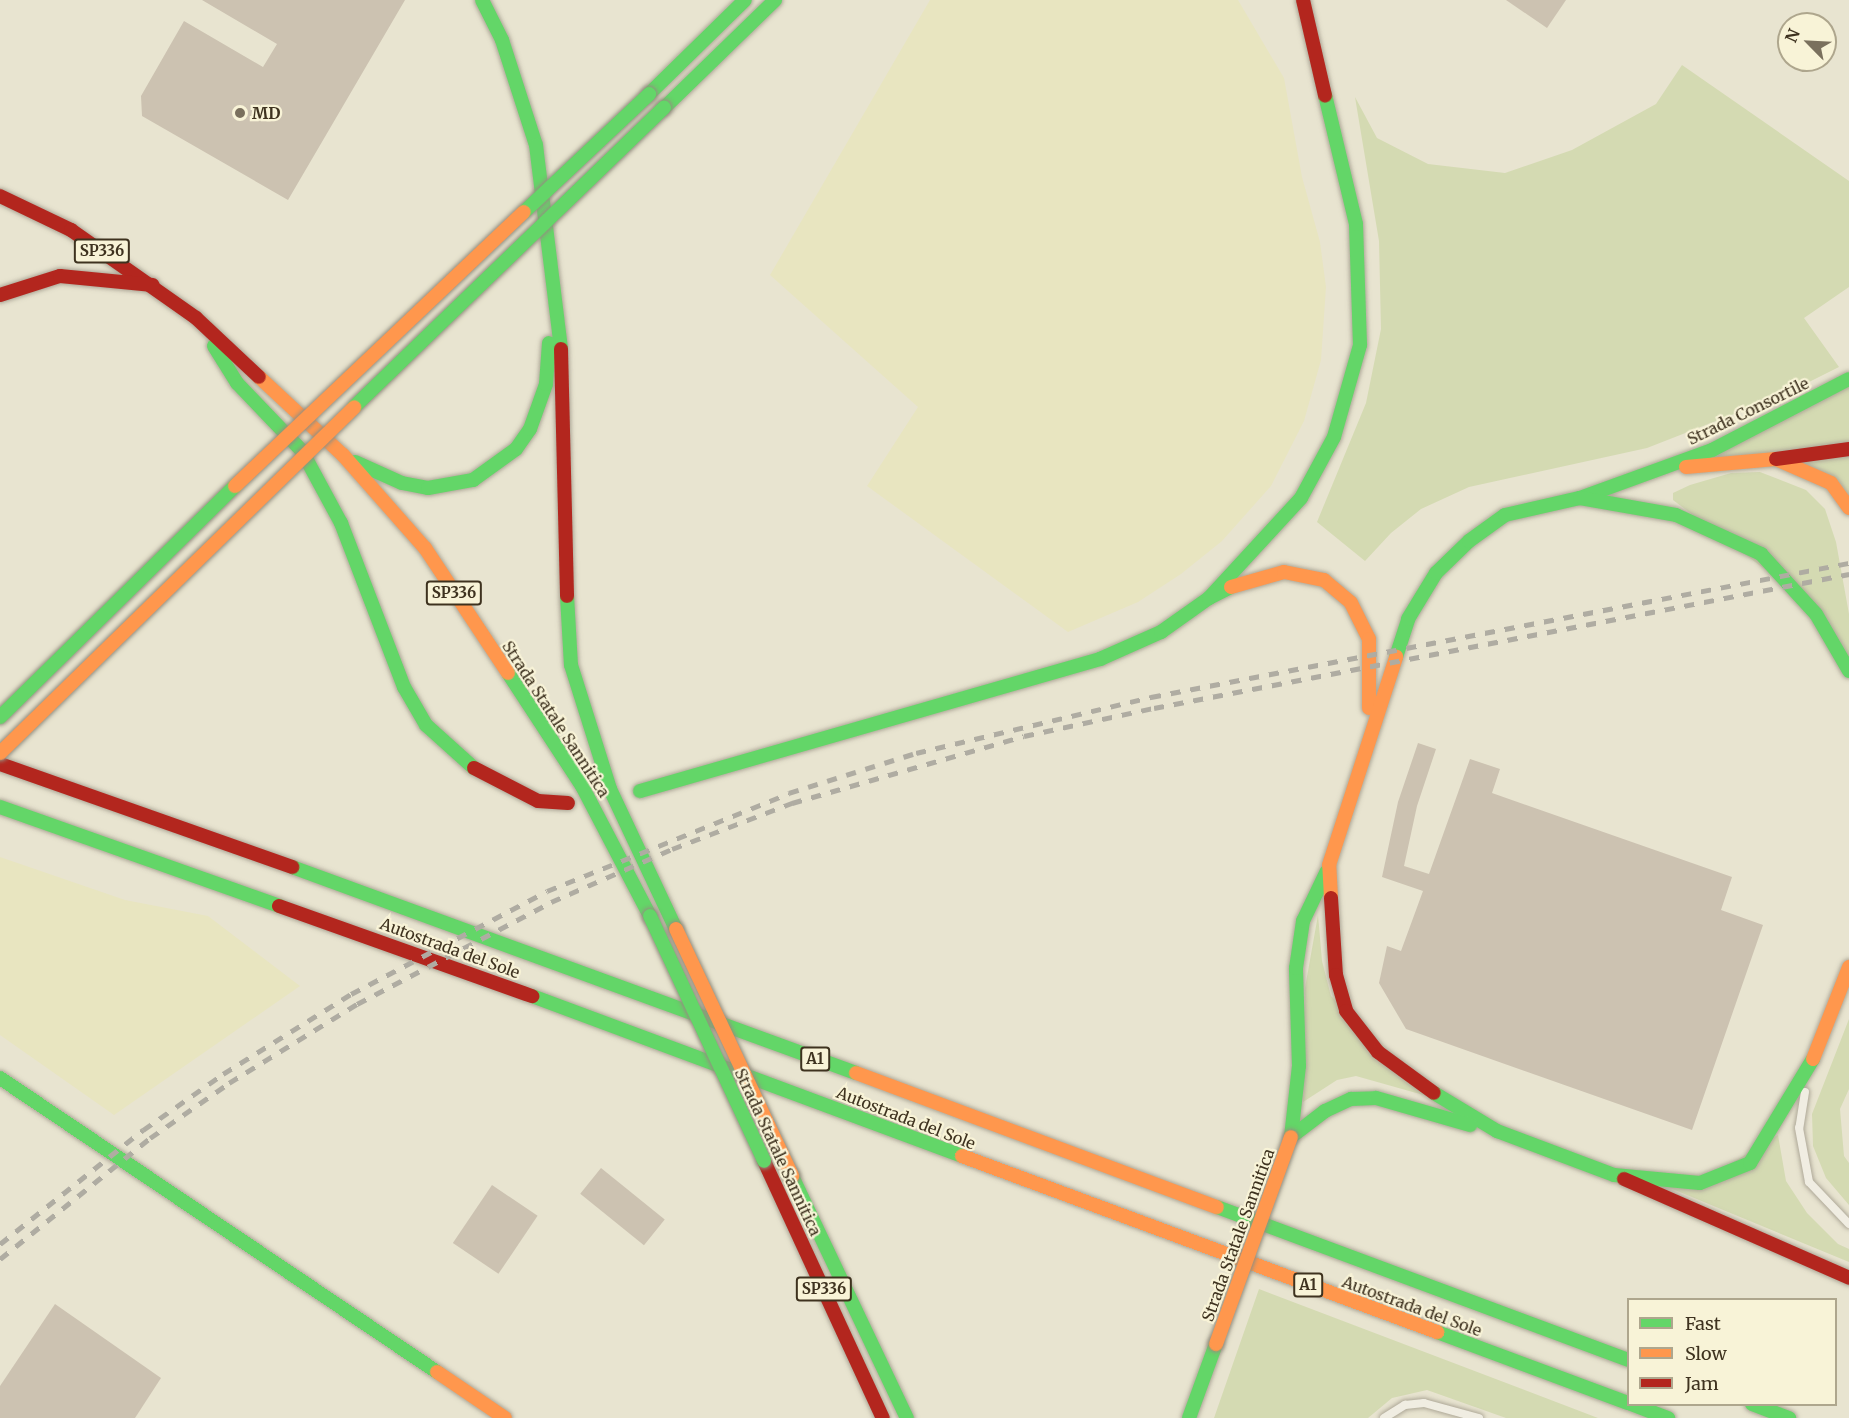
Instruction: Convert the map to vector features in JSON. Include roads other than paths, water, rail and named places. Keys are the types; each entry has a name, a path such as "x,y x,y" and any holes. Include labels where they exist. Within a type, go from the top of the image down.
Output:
{"main road":[{"path":"482,0 502,40 536,145 555,277"},
{"path":"0,717 242,479 649,94 745,0"},
{"path":"0,753 95,656 776,0"},
{"path":"1209,598 1301,498 1334,437 1360,345 1356,224 1303,0"},
{"name":"Strada Statale Sannitica","path":"0,196 71,230 153,285 196,318 342,455 424,548 582,786 650,916 883,1418"},
{"path":"0,295 60,276 153,285"},
{"name":"SP336","path":"342,455 371,472 428,488 473,480 516,449 530,429 546,384 555,277"},
{"name":"Strada Statale Sannitica","path":"555,277 564,378 563,535 571,665 610,789 907,1418"},
{"path":"196,318 237,383 302,451 341,523 404,687 426,725 471,767 538,801 568,803"},
{"name":"Strada Consortile","path":"1660,469 1712,450 1849,379"},
{"path":"1580,498 1660,469 1776,459 1849,449"},
{"path":"1776,459 1831,483 1849,508"},
{"path":"1580,498 1676,515 1761,554 1816,614 1849,671"},
{"name":"Strada Statale Sannitica","path":"1497,1131 1410,1079 1378,1052 1346,1011 1332,943 1329,865 1408,619 1436,573 1469,541 1505,516 1580,498"},
{"path":"640,791 1100,658 1161,632 1209,598 1247,580 1284,572 1324,580 1352,603 1369,639 1371,691 1360,766"},
{"name":"Autostrada del Sole","path":"0,764 523,950 1627,1359"},
{"name":"Autostrada del Sole","path":"0,807 436,960 1627,1403"},
{"path":"1291,1137 1299,1066 1296,968 1303,921 1329,865"},
{"name":"Strada Statale Sannitica","path":"1189,1418 1291,1137 1325,1111 1352,1100 1376,1098 1497,1131 1614,1175 1700,1183 1750,1163 1809,1069 1849,967"},
{"path":"0,1078 505,1418"},
{"path":"13,1105 89,1139"},
{"path":"1614,1175 1849,1278"},
{"name":"Autostrada del Sole","path":"1635,1406 1668,1418"},
{"path":"1757,1406 1789,1418"}],"lane":[{"path":"1809,1069 1799,1128 1809,1182 1849,1224"},
{"path":"1384,1418 1406,1405 1424,1403 1477,1417"}],"railway":[{"path":"0,1244 143,1130 223,1074 351,994 547,891 789,793 916,753 1151,697 1849,563"},
{"path":"0,1259 150,1138 229,1083 357,1004 551,902 672,849 792,803 1024,736 1154,708 1849,574"}],"place":[{"name":"MD","path":"240,113"}]}
